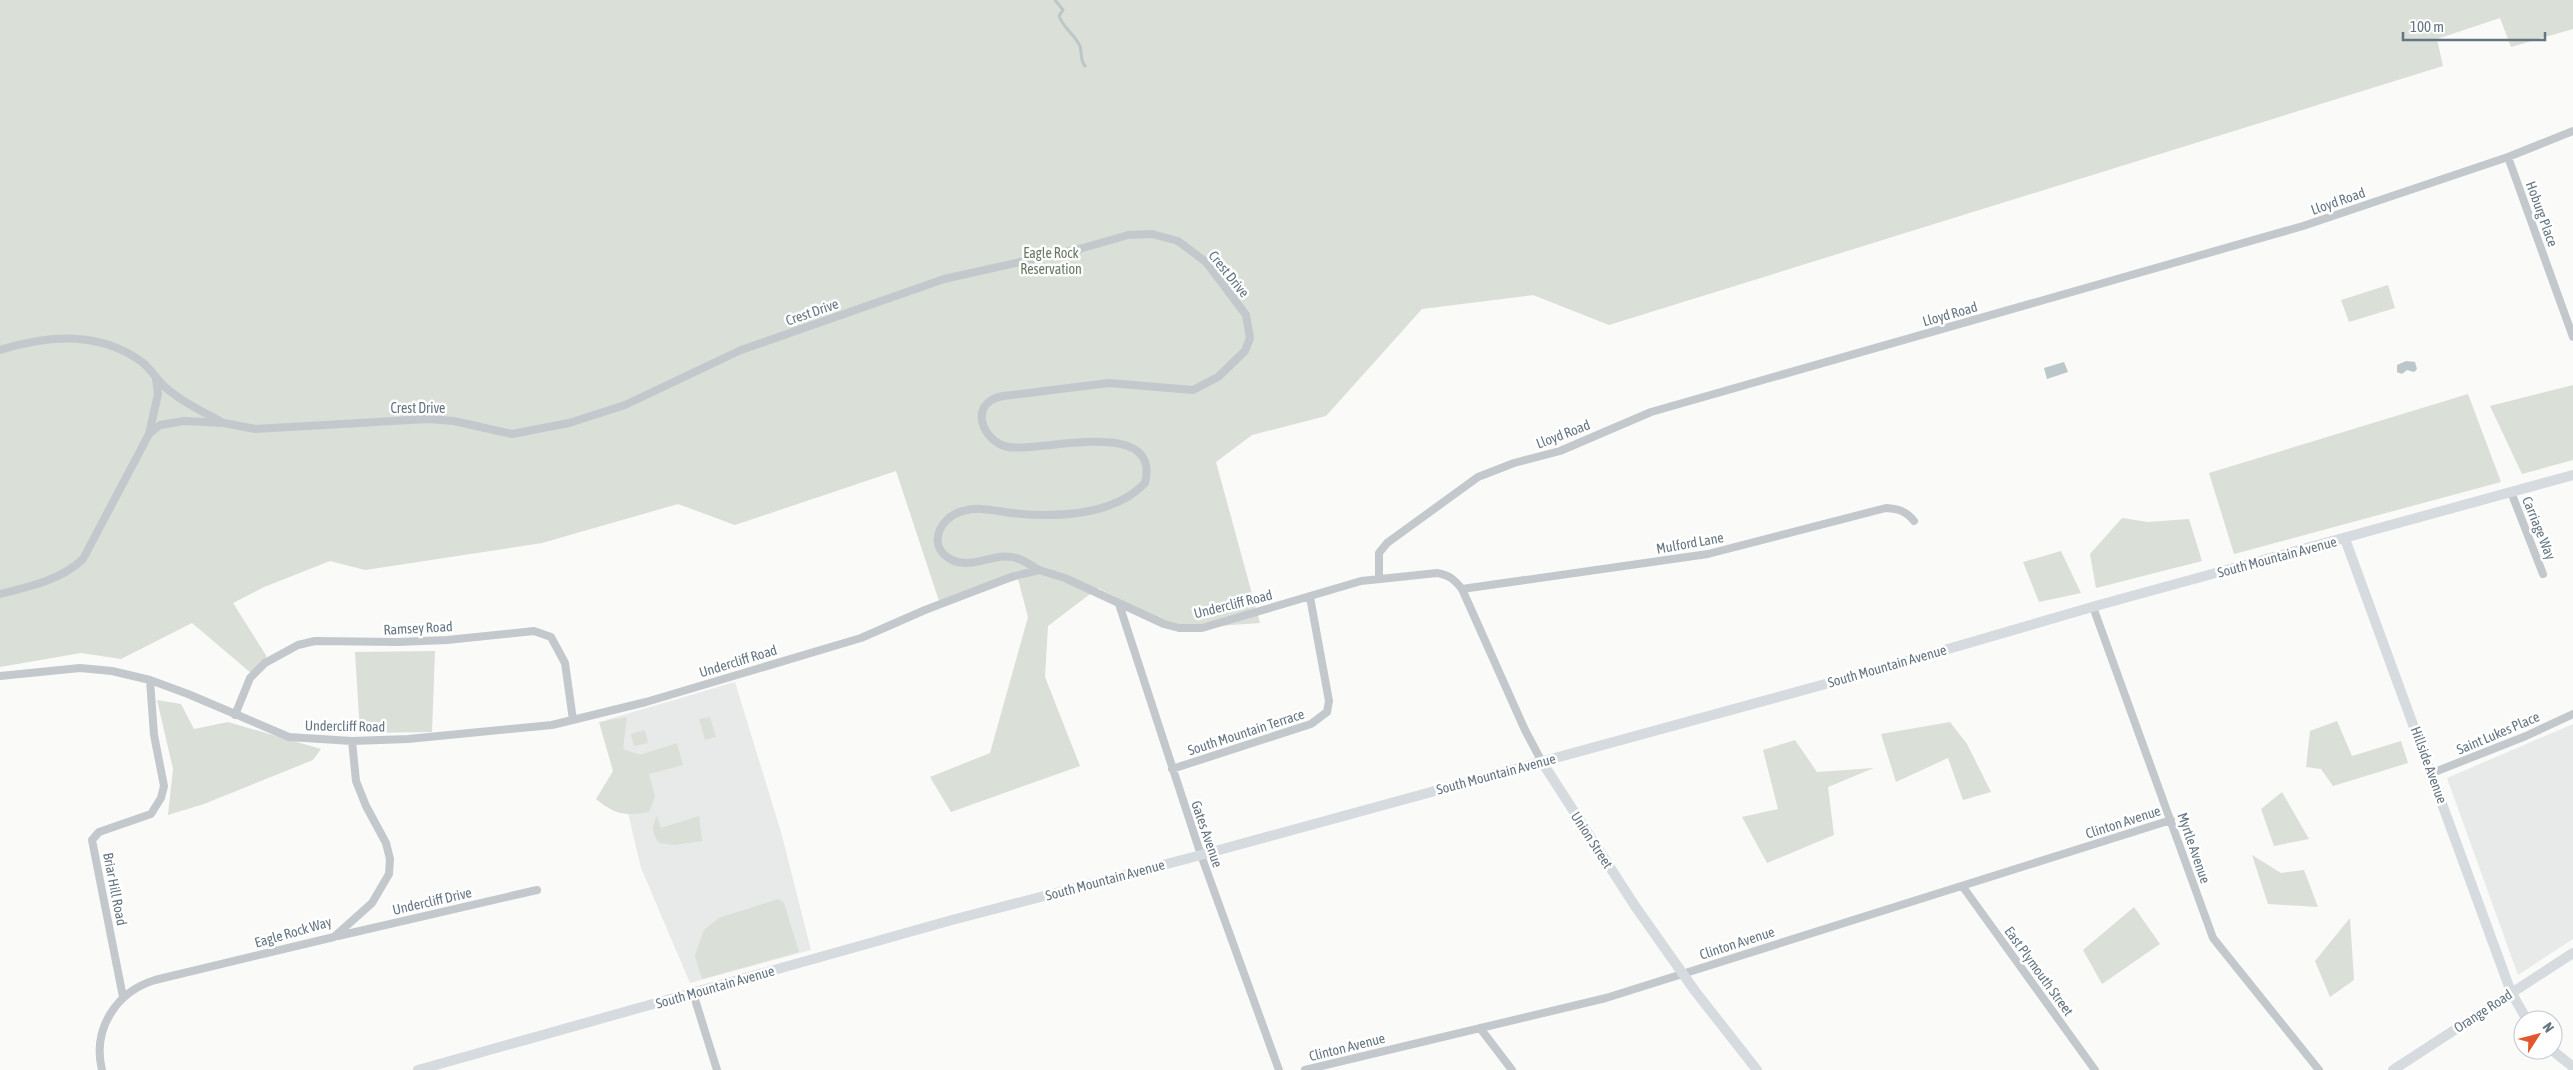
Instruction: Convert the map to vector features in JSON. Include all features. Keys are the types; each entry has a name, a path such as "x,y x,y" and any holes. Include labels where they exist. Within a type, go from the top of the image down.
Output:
{"street":[{"name":"Lloyd Road","path":"1379,578 1380,553 1387,543 1478,477 1494,469 1560,451 1651,412 2303,226 2508,157 2573,130"},
{"name":"Hoburg Place","path":"2508,157 2571,324 2573,337"},
{"name":"Crest Drive","path":"149,434 160,425 168,422 224,423 262,429 428,420 454,421 512,434 569,423 626,405 741,350 944,279 1083,248 1128,234 1152,234 1178,241 1206,262 1227,287 1248,321 1250,338 1244,351 1218,377 1193,390 1109,383 1003,396 993,398 983,409 981,418 988,434 1008,447 1117,442 1136,451 1143,460 1146,470 1145,483 1133,494 1109,506 1049,515 1012,513 987,508 964,510 954,514 944,522 938,532 937,543 942,554 954,560 967,564 999,557 1015,557 1039,570"},
{"name":"Crest Drive","path":"0,350 21,343 52,338 106,343 124,351 141,362 156,379 175,395 224,423"},
{"path":"0,594 44,582 67,573 83,559 149,434 158,394 156,379"},
{"name":"South Mountain Avenue","path":"418,1070 952,920 1201,855 1862,674 2093,607 2573,475"},
{"name":"Carriage Way","path":"2511,492 2543,574"},
{"name":"Mulford Lane","path":"1462,589 1708,554 1886,508 1898,509 1908,514 1914,521"},
{"name":"Hillside Avenue","path":"2345,538 2511,992 2521,1010"},
{"name":"Undercliff Road","path":"0,676 80,668 112,670 150,680 289,737 352,740 460,736 552,725 646,702 861,638 925,610 1011,577 1039,570 1065,578 1164,624 1179,628 1202,628 1379,578 1426,573 1445,574 1455,580 1462,589"},
{"name":"Union Street","path":"1462,589 1524,730 1542,762 1635,906 1682,973 1757,1070"},
{"name":"South Mountain Terrace","path":"1172,769 1310,724 1326,712 1330,701 1310,597"},
{"name":"Gates Avenue","path":"1119,604 1201,855 1279,1070"},
{"name":"Myrtle Avenue","path":"2093,607 2213,938 2319,1070"},
{"name":"Ramsey Road","path":"235,715 250,678 265,663 298,645 315,641 398,642 447,640 534,631 551,637 565,662 573,720"},
{"name":"Briar Hill Road","path":"123,997 92,840 99,832 151,814 161,798 164,786 154,735 150,680"},
{"name":"Saint Lukes Place","path":"2432,773 2526,736 2573,714"},
{"name":"Eagle Rock Way","path":"102,1070 99,1052 102,1030 112,1009 134,988 155,980 334,936 372,903 389,874 390,859 386,843 366,806 356,781 352,740"},
{"name":"Clinton Avenue","path":"1305,1070 1606,998 2171,820"},
{"name":"East Plymouth Street","path":"1963,887 2095,1070"},
{"name":"Undercliff Drive","path":"334,936 537,890"},
{"name":"Orange Road","path":"2393,1070 2573,953"},
{"path":"693,993 717,1070"},
{"path":"1480,1028 1512,1070"},
{"path":"2563,1059 2573,1067"}],"shaded area":[{"path":"2406,361 2415,362 2417,369 2414,372 2407,370 2402,374 2397,372 2397,365"},
{"path":"2064,362 2068,372 2047,379 2044,368"},
{"path":"735,682 781,832 811,950 690,983 641,868 606,720"},
{"path":"2573,724 2573,939 2518,975 2447,778"}],"green space":[{"name":"Eagle Rock Reservation","path":"0,0 2573,0 2573,29 2511,47 2500,18 2437,39 2443,66 1609,325 1533,295 1422,309 1326,416 1252,435 1216,462 1260,623 1177,629 1098,588 1048,626 1045,677 1080,766 951,812 930,777 990,753 1028,617 1018,579 941,607 896,471 735,525 678,504 542,543 365,570 330,561 264,587 233,603 267,657 251,673 192,623 121,659 81,653 0,667"},
{"path":"2388,285 2395,308 2349,322 2341,300"},
{"path":"2573,385 2573,460 2522,474 2490,406"},
{"path":"2468,394 2501,482 2234,554 2209,473"},
{"path":"2122,518 2148,522 2189,519 2202,561 2096,588 2090,554"},
{"path":"2061,551 2081,593 2039,602 2023,562"},
{"path":"435,651 432,732 360,733 355,652"},
{"path":"157,700 181,704 194,729 228,722 321,749 313,760 204,804 168,815 173,769"},
{"path":"627,717 623,749 640,755 677,743 683,765 649,774 655,797 649,812 621,813 609,808 596,799 613,771 599,722"},
{"path":"710,717 716,737 705,740 699,719"},
{"path":"2337,721 2352,756 2401,741 2408,763 2333,786 2321,769 2306,767 2310,731"},
{"path":"1950,722 1967,744 1991,792 1963,800 1948,758 1896,782 1881,734"},
{"path":"645,730 648,743 634,746 631,734"},
{"path":"1795,740 1817,772 1874,768 1828,787 1834,835 1767,863 1742,817 1778,809 1763,750"},
{"path":"2282,792 2309,839 2274,846 2261,809"},
{"path":"657,816 661,828 699,816 702,841 674,845 659,843 653,830"},
{"path":"2252,855 2281,873 2304,870 2318,907 2268,904"},
{"path":"778,899 784,903 799,952 702,979 695,956 704,930 719,918"},
{"path":"2134,907 2160,944 2102,984 2083,950"},
{"path":"2350,918 2354,980 2330,997 2315,961"}],"waterway":[{"path":"1055,0 1063,10 1059,16 1061,21 1080,46 1085,66"}]}
